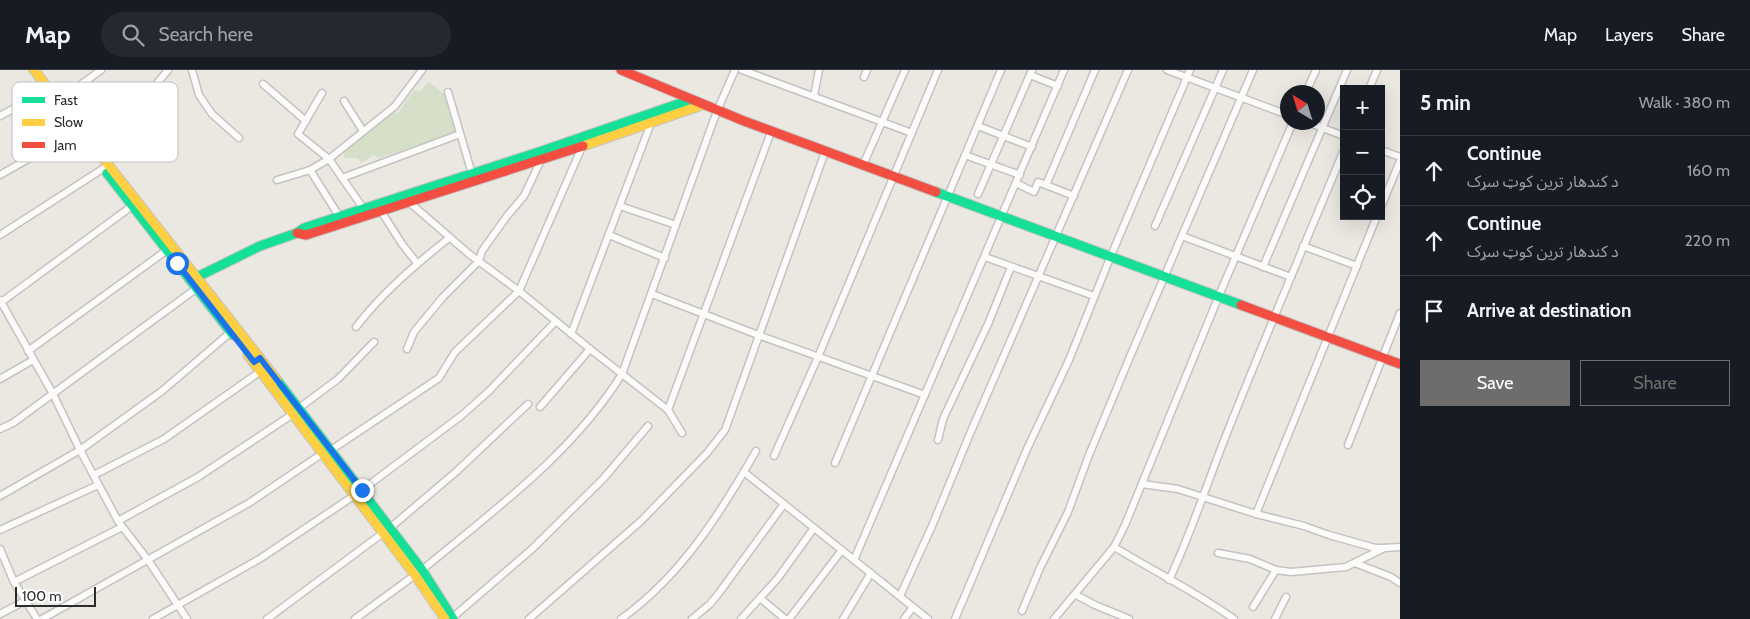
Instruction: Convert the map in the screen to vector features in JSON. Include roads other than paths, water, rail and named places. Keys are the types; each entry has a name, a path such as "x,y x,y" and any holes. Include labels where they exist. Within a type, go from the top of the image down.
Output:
{"main road":[{"path":"26,70 36,82"},
{"path":"34,70 44,82"},
{"path":"621,70 771,132 1400,364"},
{"path":"194,278 260,246 297,233 304,228 472,174 690,100"},
{"path":"297,233 306,235 582,147 702,105"},
{"path":"99,162 167,250 194,278 197,288 231,332 257,360 261,371 296,411"},
{"path":"106,162 359,493 418,572 450,619"}],"street":[{"path":"84,82 101,70"},
{"path":"158,82 168,70"},
{"path":"192,70 199,95 212,114 239,138"},
{"path":"277,180 310,170 329,159 395,106 422,70"},
{"path":"354,619 418,572 535,476 570,443 609,393 622,374 717,111 735,70"},
{"path":"742,70 912,133"},
{"path":"814,96 819,70"},
{"path":"864,77 867,70"},
{"path":"774,456 818,357 938,70"},
{"path":"835,464 1001,70"},
{"path":"854,560 1064,70"},
{"path":"1046,186 1095,70"},
{"path":"900,596 932,526 969,436 1128,70"},
{"path":"1167,70 1280,112"},
{"path":"955,619 1027,449 1069,360 1094,296 1190,70"},
{"path":"1155,226 1223,70"},
{"path":"1022,611 1040,568 1068,512 1089,455 1253,70"},
{"path":"1309,85 1316,70"},
{"path":"1325,123 1347,70"},
{"path":"1371,85 1377,70"},
{"path":"863,166 903,71"},
{"path":"978,194 1030,72 1058,86"},
{"path":"263,84 306,121"},
{"path":"448,92 472,174"},
{"path":"322,93 298,134 329,159 363,208"},
{"path":"344,101 363,131"},
{"path":"0,116 12,109"},
{"path":"571,334 651,123"},
{"path":"978,126 1032,147"},
{"path":"1325,129 1340,134"},
{"path":"1054,619 1114,547 1290,130"},
{"path":"1263,267 1322,130"},
{"path":"668,410 771,132"},
{"path":"342,178 460,134"},
{"path":"42,619 249,503 439,378 455,352 519,291 582,147"},
{"path":"1385,151 1400,157"},
{"path":"530,619 641,521 707,453 725,430 826,152"},
{"path":"965,155 1020,175"},
{"path":"1169,580 1273,318 1340,159"},
{"path":"407,349 414,332 443,297 479,261 482,251 524,196 541,160"},
{"path":"0,175 23,162"},
{"path":"1385,198 1400,162"},
{"path":"0,235 104,168"},
{"path":"310,170 339,216"},
{"path":"1016,183 1034,192 1038,182 1074,196"},
{"path":"409,202 449,238 519,291 555,322 668,410 682,433"},
{"path":"132,206 1,302 53,394 98,485 120,524 148,560 187,619"},
{"path":"620,206 676,225"},
{"path":"381,211 402,244 417,263"},
{"path":"1256,514 1375,220"},
{"path":"609,235 665,258"},
{"path":"1182,236 1291,277"},
{"path":"356,327 371,307 417,263 449,238"},
{"path":"1303,246 1357,266"},
{"path":"28,351 167,250"},
{"path":"985,257 1094,296"},
{"path":"938,440 943,420 988,324 1011,267"},
{"path":"0,429 53,394 197,288"},
{"path":"652,294 818,357 925,394"},
{"path":"1348,445 1400,313"},
{"path":"153,619 261,558 359,493 461,416 488,392 555,322"},
{"path":"0,496 80,450 162,391 231,332"},
{"path":"14,582 120,524 198,476 296,411 338,379 374,342"},
{"path":"540,407 590,349"},
{"path":"0,379 33,360"},
{"path":"94,475 164,439 261,371"},
{"path":"267,619 387,531 457,471 528,404"},
{"path":"450,619 532,549 603,479 648,426"},
{"path":"621,619 662,585 695,548 756,451"},
{"path":"744,472 928,619"},
{"path":"1142,484 1178,489 1256,514 1304,526 1375,548 1400,547"},
{"path":"0,530 98,485"},
{"path":"692,619 710,604 719,593 784,504"},
{"path":"741,619 778,578 814,528"},
{"path":"1114,547 1169,580 1201,596 1234,619"},
{"path":"1218,554 1250,559 1276,570 1291,572 1346,567 1384,548"},
{"path":"760,598 789,619 842,550"},
{"path":"0,551 14,582 37,619"},
{"path":"1355,562 1391,577 1400,583"},
{"path":"1253,607 1276,570"},
{"path":"843,619 871,574"},
{"path":"1076,594 1094,605 1129,619"},
{"path":"1275,619 1286,596"},
{"path":"0,614 25,601"},
{"path":"904,619 913,607"}]}
